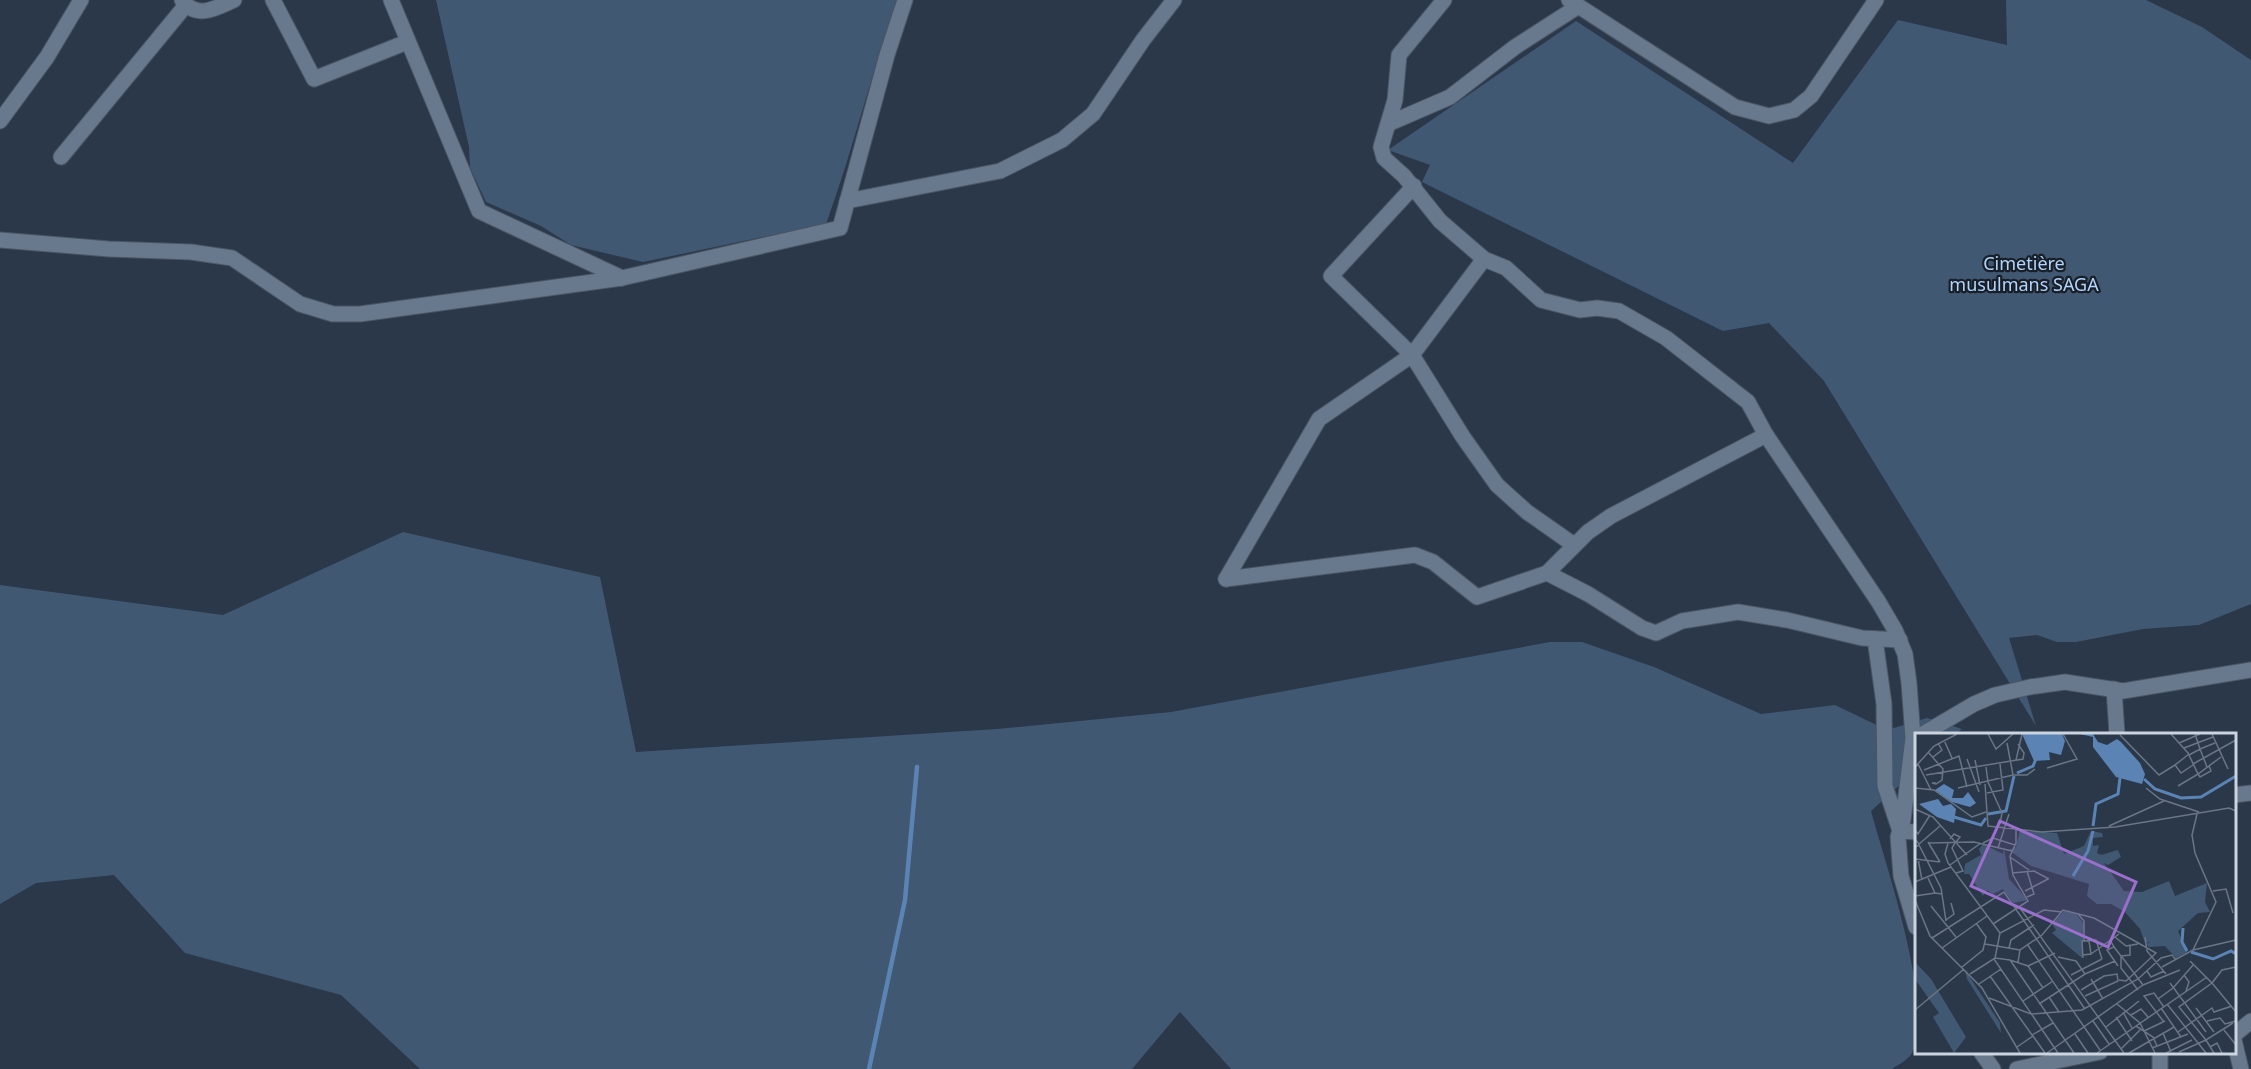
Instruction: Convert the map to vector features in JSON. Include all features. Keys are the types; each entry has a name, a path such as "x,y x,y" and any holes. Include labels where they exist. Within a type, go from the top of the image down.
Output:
{"street":[{"path":"2,116 47,57 81,0"},
{"path":"61,157 184,2 204,13 234,0"},
{"path":"273,0 314,79 406,42"},
{"path":"391,0 406,42 479,211 622,278"},
{"path":"0,240 109,249 191,252 232,258 300,304 333,314 360,314 622,278 840,228 887,55 905,0"},
{"path":"847,201 1000,171 1062,140 1093,114 1143,40 1174,0"},
{"path":"1444,0 1399,54 1395,100 1381,147 1384,158 1414,186 1440,221 1484,259 1506,268 1541,300 1580,310 1597,308 1619,311 1666,338 1748,402 1766,435 1878,601 1900,640 1917,733"},
{"path":"1390,123 1450,97 1573,3 1735,107 1769,116 1794,111 1811,96 1876,0"},
{"path":"1414,186 1331,276 1412,355 1463,437 1497,485 1527,512 1574,545"},
{"path":"1484,259 1412,355 1319,419 1226,579 1415,555 1433,562 1478,597 1547,573 1574,545 1611,516 1648,494 1766,435"},
{"path":"1547,573 1598,599 1641,628 1656,633 1682,621 1738,612 1875,639 1900,640"},
{"path":"1875,639 1884,704 1885,786 1900,831"},
{"path":"1925,733 1974,704 1995,695 2030,687 2065,682 2123,691 2251,670"},
{"path":"2114,689 2117,733"},
{"path":"1915,753 1898,837 1901,876 1915,921"},
{"path":"2236,795 2251,793"},
{"path":"1900,831 1915,832"},
{"path":"2236,1034 2251,1021"},
{"path":"2236,1045 2241,1069"},
{"path":"1982,1054 1993,1069"},
{"path":"2017,1069 2095,1054"}],"green space":[{"path":"436,0 897,0 826,224 643,262 571,245 541,226 486,202 470,168 469,147"},
{"name":"Cimetière musulmans SAGA","path":"2006,0 2146,0 2202,27 2251,60 2251,604 2199,625 2143,629 2076,642 2057,642 2037,635 2009,638 2036,726 1824,381 1769,323 1723,331 1422,182 1430,165 1388,150 1576,21 1793,163 1898,20 2007,45"},
{"path":"403,532 600,577 636,752 997,729 1171,712 1550,642 1582,642 1654,667 1761,714 1835,705 1887,730 1927,718 1962,729 1957,733 1915,733 1915,771 1871,811 1896,898 1912,968 1915,987 1913,1051 1907,1059 1892,1069 1231,1069 1180,1012 1132,1069 420,1069 341,995 185,953 114,875 36,883 0,904 0,585 223,615"}],"waterway":[{"path":"869,1069 905,900 917,767"}]}
